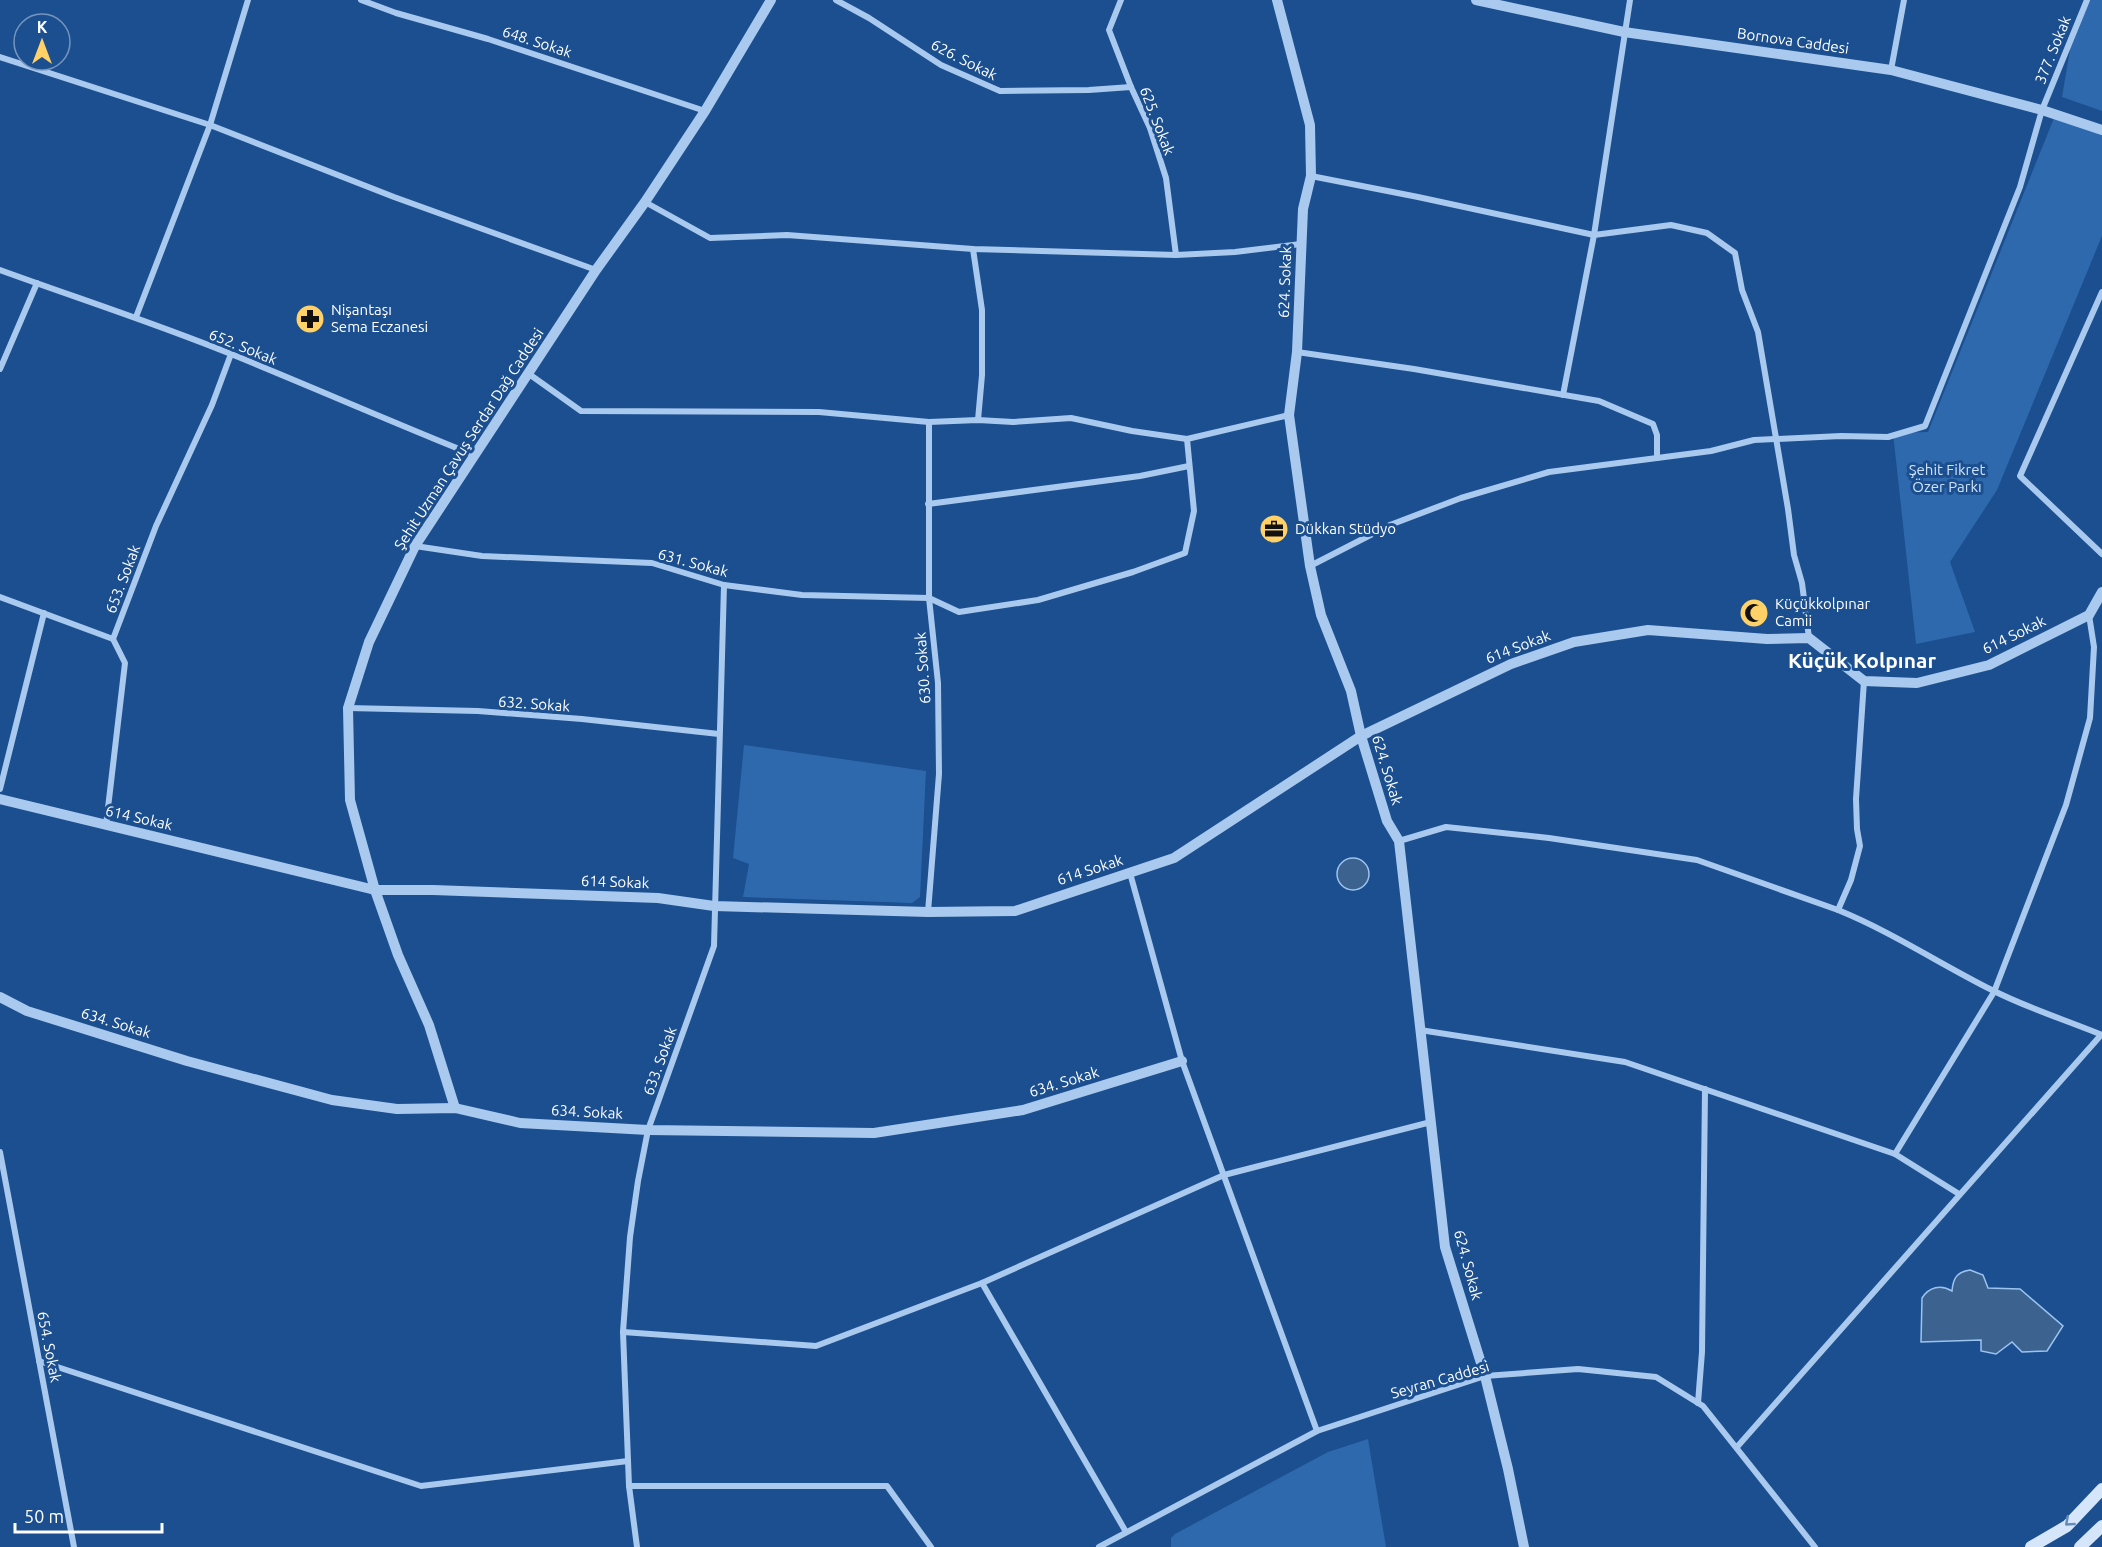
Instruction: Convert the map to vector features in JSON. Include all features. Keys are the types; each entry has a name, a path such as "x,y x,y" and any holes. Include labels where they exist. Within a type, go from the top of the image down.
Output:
{"main road":[{"path":"2031,1547 2067,1526 2102,1489"},
{"path":"2080,1547 2102,1526"}],"street":[{"path":"136,317 210,125 248,0"},
{"name":"648. Sokak","path":"361,0 396,14 499,43 705,111"},
{"name":"Şehit Uzman Çavuş Serdar Dağ Caddesi","path":"455,1108 429,1025 398,955 375,890 350,800 348,708 369,642 415,546 596,270 645,202 705,111 771,0"},
{"name":"626. Sokak","path":"836,0 869,18 941,65 1000,91 1131,87"},
{"name":"625. Sokak","path":"1121,0 1109,30 1150,128 1166,178 1176,255"},
{"name":"624. Sokak","path":"1277,0 1310,125 1311,176 1303,209 1297,352 1289,415 1310,566 1321,615 1351,691 1361,736 1388,821 1400,842 1445,1247 1485,1376 1524,1547"},
{"name":"Bornova Caddesi","path":"1476,0 1624,32 1891,70 2042,110 2102,130"},
{"path":"1563,395 1594,236 1630,0"},
{"path":"1891,70 1904,0"},
{"name":"377. Sokak","path":"1776,439 1841,436 1888,437 1924,426 2019,187 2042,110 2087,0"},
{"path":"0,57 210,125 394,197 596,270"},
{"path":"1311,176 1594,236 1671,225 1707,233 1735,253 1742,290 1758,332 1794,555 1802,583 1809,638 1864,681 1856,799 1860,846 1851,880 1838,910"},
{"path":"645,202 710,238 787,235 973,249 1176,255 1235,252 1301,244"},
{"path":"973,249 982,310 982,375 978,420"},
{"name":"652. Sokak","path":"0,270 136,317 231,354 474,455"},
{"path":"0,369 37,283"},
{"path":"2102,293 2019,476 2102,554"},
{"path":"1297,352 1414,369 1599,401 1653,424 1657,435 1657,458"},
{"name":"653. Sokak","path":"112,639 156,526 212,405 231,354"},
{"path":"529,374 581,411 819,411 929,422 978,420 1013,422 1071,418 1132,431 1188,439 1289,415"},
{"name":"630. Sokak","path":"928,912 939,774 938,683 929,598 929,422"},
{"path":"929,598 959,612 1038,600 1133,572 1185,553 1194,511 1188,439"},
{"path":"1310,566 1390,525 1461,498 1549,472 1711,451 1754,440 1776,439"},
{"path":"928,504 1140,476 1189,466"},
{"name":"631. Sokak","path":"415,546 482,556 652,564 723,585 802,595 929,598"},
{"name":"633. Sokak","path":"637,1547 629,1485 623,1332 630,1237 648,1130 714,946 723,585"},
{"path":"1895,1154 1995,992 2066,805 2090,718 2094,647 2089,615 2102,592"},
{"path":"0,597 112,639 125,663 106,825"},
{"path":"0,789 44,613"},
{"name":"614 Sokak","path":"1864,681 1917,683 1989,665 2089,615"},
{"name":"614 Sokak","path":"0,799 375,890 658,898 714,906 928,912 1015,911 1174,858 1361,736 1511,664 1574,642 1648,630 1767,639 1809,638"},
{"name":"632. Sokak","path":"348,708 478,711 582,719 719,734"},
{"path":"1400,842 1446,827 1549,838 1697,860 1874,924 1929,957 1995,992 2101,1035 1737,1448"},
{"path":"1130,873 1182,1061 1317,1431"},
{"name":"634. Sokak","path":"0,997 27,1011 118,1040 332,1100 397,1109 455,1108 520,1123 648,1130 874,1133 1023,1110 1182,1061"},
{"path":"1420,1030 1625,1062 1895,1154 1959,1194"},
{"path":"1698,1403 1702,1352 1705,1089"},
{"path":"623,1332 816,1346 982,1283 1224,1175 1431,1122"},
{"name":"654. Sokak","path":"0,1152 74,1547"},
{"path":"982,1283 1126,1532"},
{"path":"39,1361 422,1486 628,1461"},
{"name":"Seyran Caddesi","path":"1099,1547 1317,1431 1485,1376 1578,1369 1656,1377 1704,1406 1815,1547"},
{"path":"629,1485 887,1486 931,1547"}],"green space":[{"path":"2087,0 2102,0 2102,111 2062,97 2072,38"},
{"name":"Şehit Fikret Özer Parkı","path":"2054,118 2102,130 2102,236 1997,490 1950,562 1975,632 1916,644 1893,433 1928,432"},
{"path":"744,745 926,771 920,897 912,903 743,897 749,864 733,858"},
{"path":"1368,1439 1386,1547 1171,1547 1171,1538 1175,1534 1328,1452"}],"shaded area":[{"path":"1353,858 1365,862 1369,874 1365,886 1353,890 1341,886 1337,874 1341,862"},
{"path":"1970,1270 1983,1275 1988,1288 2020,1289 2063,1326 2047,1351 2022,1352 2012,1342 1996,1354 1981,1351 1981,1340 1921,1342 1922,1298 1928,1291 1936,1288 1952,1291 1956,1276"}],"place":[{"name":"Nişantaşı Sema Eczanesi","path":"310,319"},
{"name":"Dükkan Stüdyo","path":"1274,529"},
{"name":"Küçükkolpınar Camii","path":"1754,613"}],"district":[{"name":"Küçük Kolpınar","path":"1862,661"}]}
